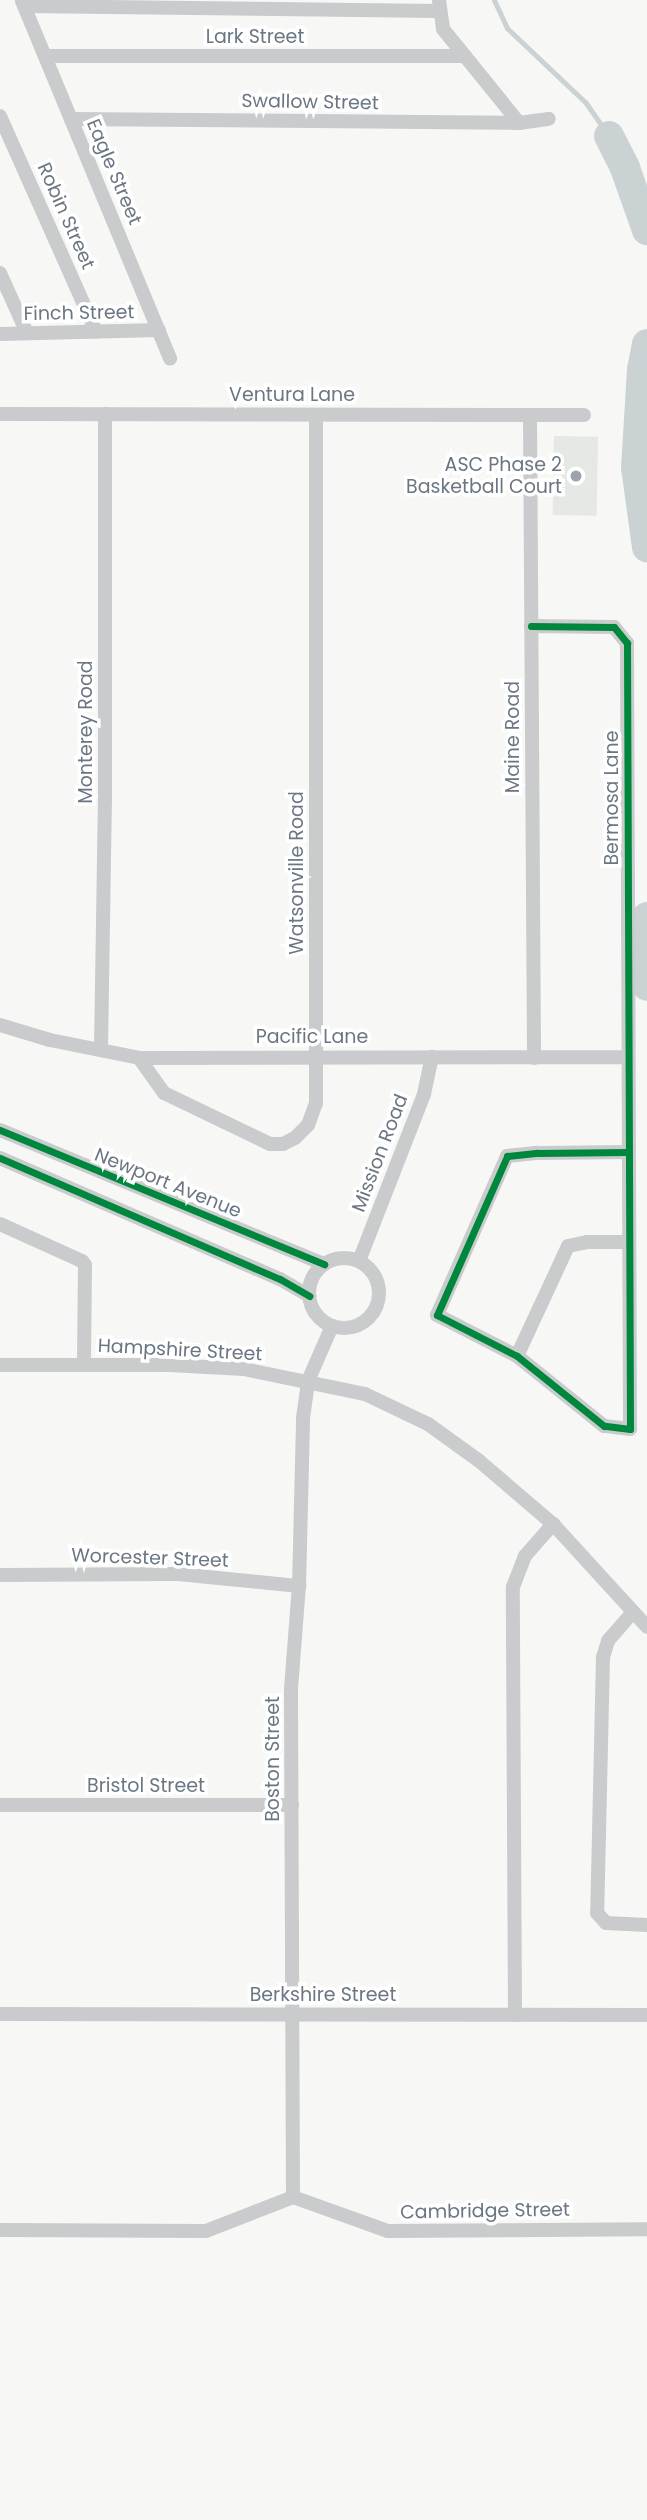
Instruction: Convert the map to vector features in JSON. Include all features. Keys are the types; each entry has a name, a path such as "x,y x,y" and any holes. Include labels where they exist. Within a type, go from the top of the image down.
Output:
{"street":[{"path":"23,3 439,5 443,29 519,123"},
{"name":"Eagle Street","path":"23,3 170,359"},
{"name":"Lark Street","path":"46,56 465,56"},
{"name":"Robin Street","path":"0,116 96,332"},
{"name":"Swallow Street","path":"71,119 519,123 549,119"},
{"path":"0,274 27,333"},
{"name":"Finch Street","path":"0,334 159,330"},
{"name":"Ventura Lane","path":"0,414 584,415"},
{"name":"Monterey Road","path":"101,1050 105,802 105,414"},
{"name":"Watsonville Road","path":"139,1058 164,1093 270,1144 283,1144 308,1125 316,1103 316,415"},
{"name":"Maine Road","path":"530,415 534,1058"},
{"name":"Bermosa Lane","path":"531,626 614,626 627,643 627,1057"},
{"name":"Pacific Lane","path":"0,1025 139,1058 627,1057"},
{"name":"Mission Road","path":"359,1261 424,1094 432,1057"},
{"path":"627,1057 628,1152 628,1242 630,1429 604,1426 517,1356 437,1315 507,1156 628,1152"},
{"name":"Newport Avenue","path":"0,1130 324,1264"},
{"path":"0,1158 280,1279 309,1296"},
{"path":"0,1224 82,1261 85,1265 83,1364"},
{"path":"517,1356 568,1246 587,1242 628,1242"},
{"path":"341,1258 359,1261 376,1277 379,1301 366,1321 356,1326 332,1326 316,1314 309,1296 312,1278 324,1264 341,1258"},
{"name":"Boston Street","path":"293,2197 291,1689 299,1586 303,1418 309,1381 332,1326"},
{"name":"Hampshire Street","path":"0,1365 83,1364 244,1369 365,1394 428,1423 478,1460 553,1524 647,1628"},
{"path":"515,2015 513,1587 525,1556 553,1524"},
{"name":"Worcester Street","path":"0,1575 178,1574 299,1586"},
{"path":"634,1612 608,1641 603,1657 597,1913 606,1923 647,1925"},
{"name":"Bristol Street","path":"0,1805 292,1805"},
{"name":"Berkshire Street","path":"0,2014 647,2015"},
{"path":"0,2230 206,2231 293,2197"},
{"name":"Cambridge Street","path":"293,2197 388,2231 647,2229"}],"shaded area":[{"name":"ASC Phase 2 Basketball Court","path":"554,436 598,437 597,516 553,515"}],"waterway":[{"path":"494,0 507,28 586,103 609,136"},
{"path":"609,136 625,168 647,230"},
{"path":"647,344 642,370 636,467 647,547"},
{"path":"647,917 642,936 647,986"}],"cycle path":[{"path":"531,626 614,627 627,643 630,1429 604,1426 517,1356 437,1315 507,1156 628,1152"},
{"path":"0,1130 324,1264"},
{"path":"0,1158 280,1279 309,1296"}],"place":[{"name":"ASC Phase 2 Basketball Court","path":"576,476"}]}
